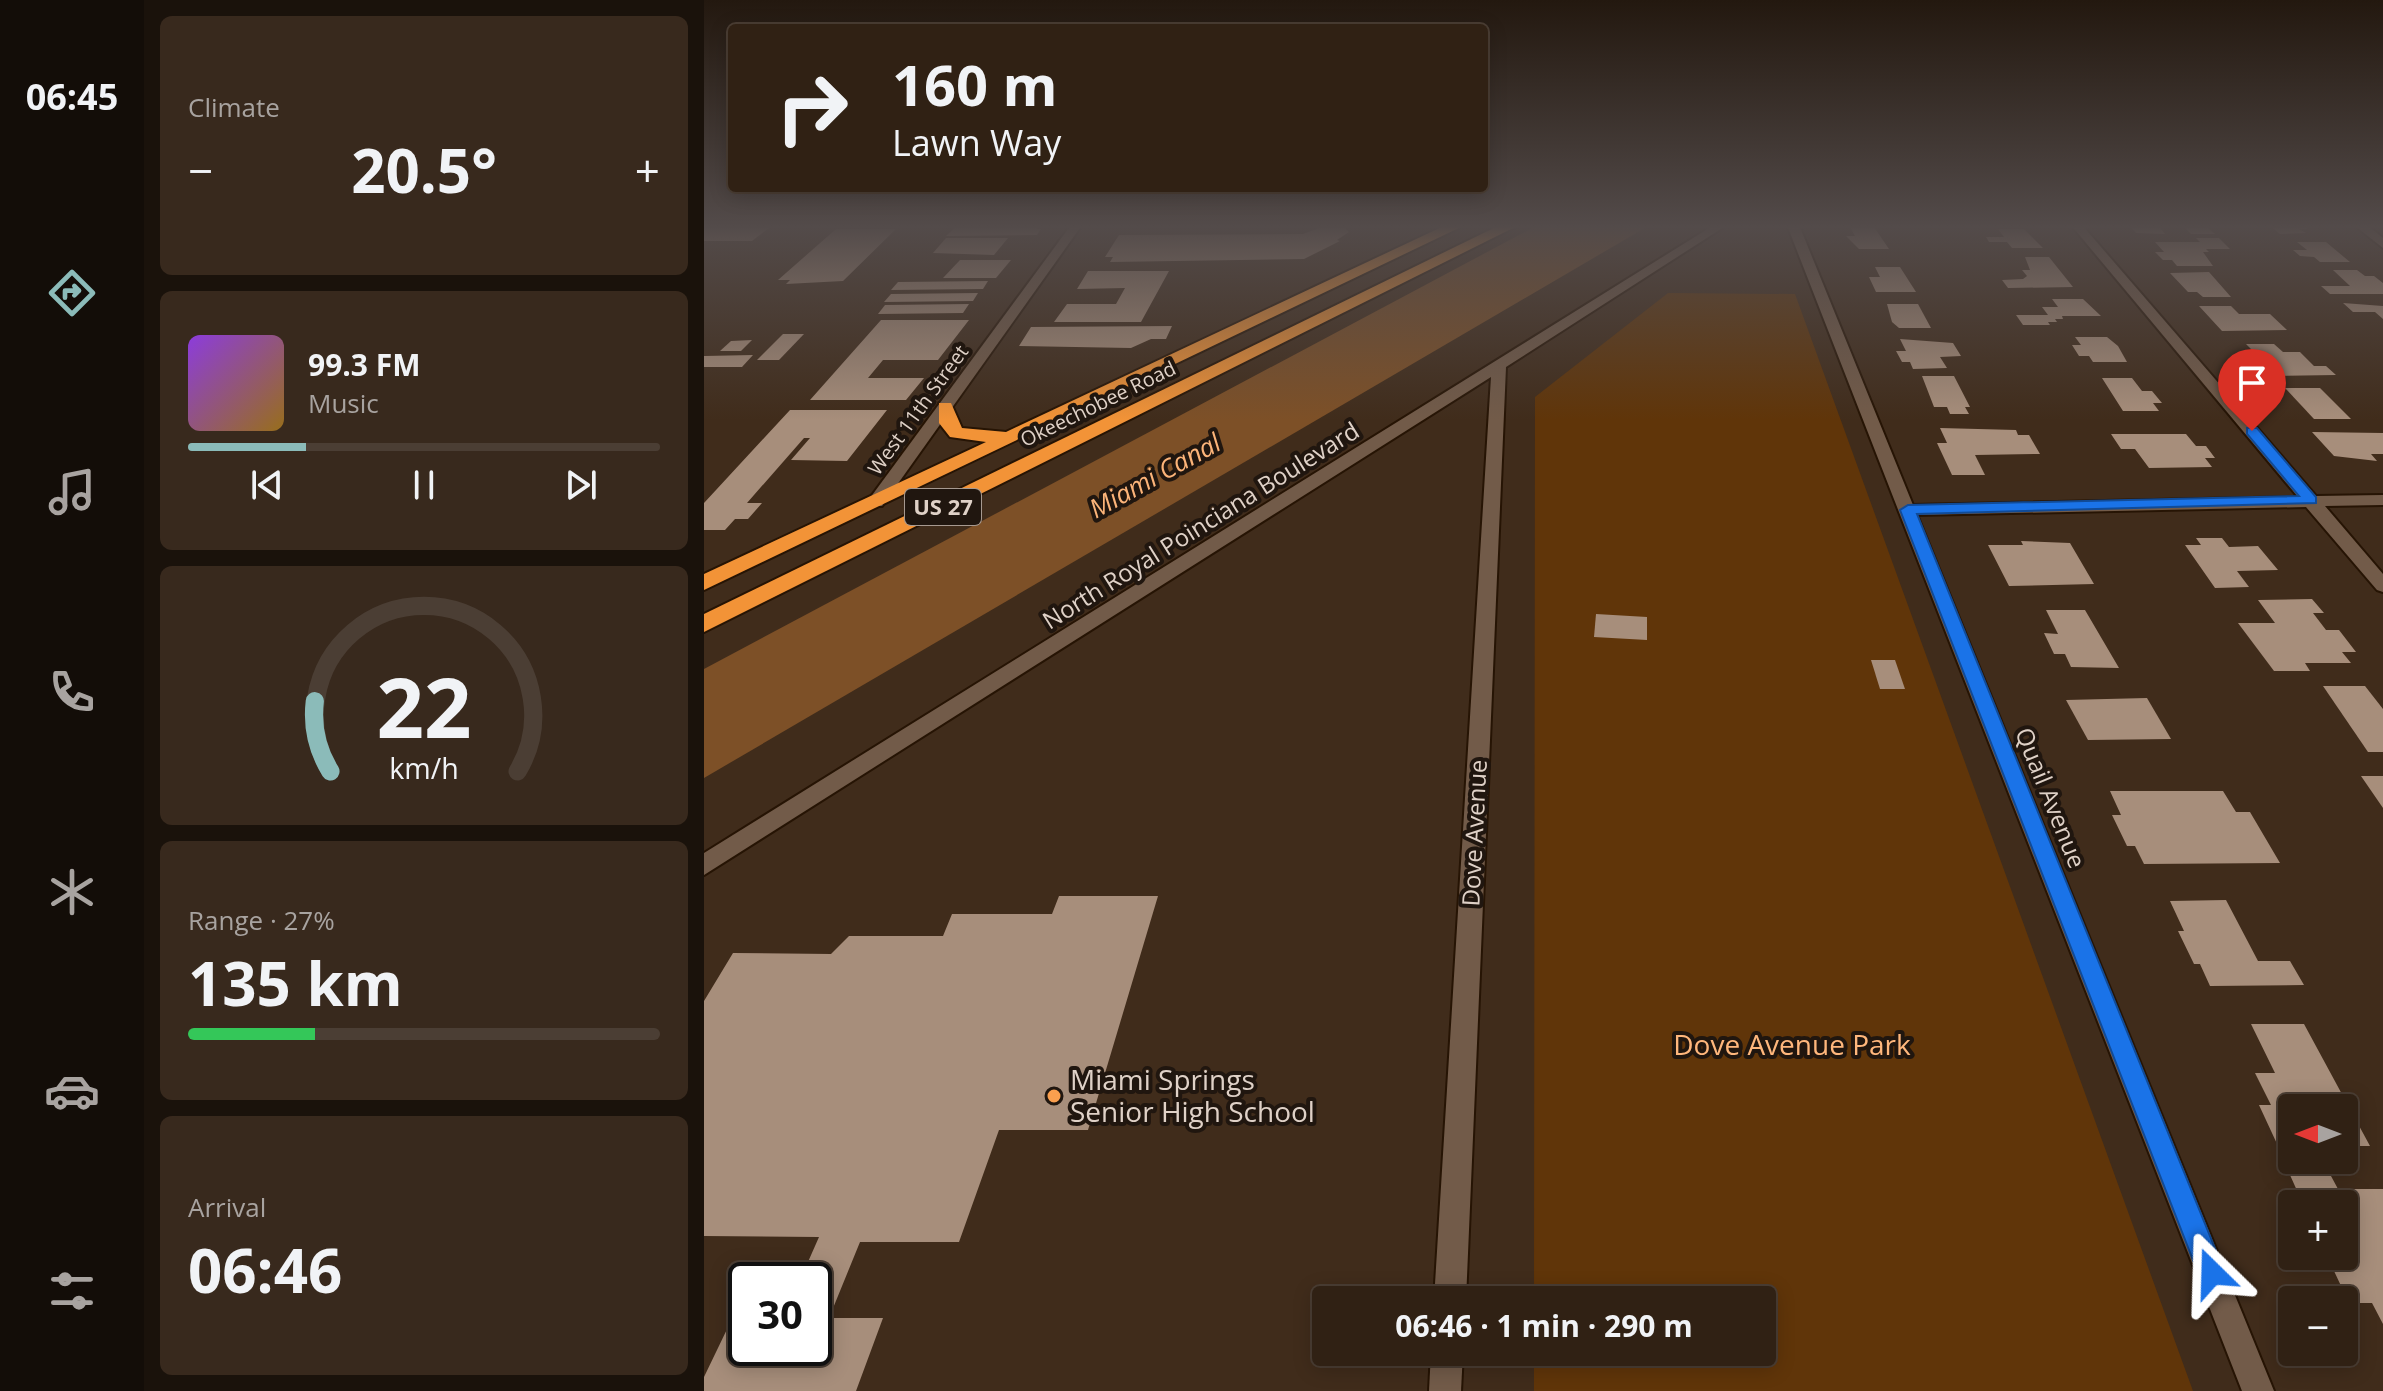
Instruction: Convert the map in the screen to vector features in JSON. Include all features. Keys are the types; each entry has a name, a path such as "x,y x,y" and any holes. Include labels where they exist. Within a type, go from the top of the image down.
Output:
{"highway":[{"name":"Okeechobee Road","path":"704,583 1321,290"},
{"name":"Okeechobee Road","path":"704,624 1381,290"},
{"path":"945,407 948,423 956,433 981,438 1012,437"},
{"path":"784,585 854,531 876,502"}],"street":[{"name":"West 11th Street","path":"876,502 1030,290"},
{"name":"North Royal Poinciana Boulevard","path":"704,865 1620,290"},
{"name":"Quail Avenue","path":"1819,290 2258,1391"},
{"path":"2131,290 2383,586"},
{"name":"Dove Avenue","path":"1451,1286 1499,367"},
{"path":"1908,510 2383,500"},
{"path":"1445,1391 1446,1366"}],"green space":[{"name":"Dove Avenue Park","path":"1668,293 1795,294 2193,1391 1534,1391 1534,1366 1776,1366 1776,1286 1534,1286 1535,397"}],"water":[{"name":"Miami Canal","path":"1416,290 1539,290 704,778 704,669"}],"building":[{"path":"1124,290 1159,290 1141,322 1054,322 1067,304 1116,304"},
{"path":"1875,290 1916,292 1876,292"},
{"path":"2186,290 2225,290 2231,297 2203,297 2197,292"},
{"path":"2325,290 2383,290 2383,294 2330,294"},
{"path":"978,293 973,301 884,302 891,294"},
{"path":"2052,299 2083,299 2101,316 2062,316 2063,319 2055,319 2057,322 2048,322 2050,325 2023,325 2016,315 2048,315 2042,307 2058,307"},
{"path":"2343,303 2383,306 2383,319 2375,312 2353,312"},
{"path":"969,304 963,313 878,314 885,305"},
{"path":"1887,304 1918,304 1931,328 1899,328 1892,322"},
{"path":"2199,306 2231,306 2239,314 2270,314 2287,330 2222,331"},
{"path":"881,320 969,320 938,360 883,360 868,378 924,378 906,400 810,400"},
{"path":"1172,326 1166,339 1151,339 1131,348 1019,346 1031,327"},
{"path":"783,334 804,334 779,360 757,360"},
{"path":"2075,337 2107,337 2118,346 2127,362 2093,362 2089,356 2079,356 2072,345 2081,345"},
{"path":"1900,339 1953,343 1961,356 1940,357 1947,368 1913,369 1910,362 1902,362 1896,351 1906,351"},
{"path":"752,340 741,351 720,351 731,341"},
{"path":"2246,344 2274,344 2283,352 2300,352 2314,366 2326,366 2336,375 2276,376 2269,368 2258,368 2245,357 2259,357"},
{"path":"753,355 742,367 704,367 704,356"},
{"path":"1922,376 1954,376 1970,407 1965,407 1969,414 1950,414 1947,407 1934,407"},
{"path":"2102,378 2132,378 2142,391 2152,391 2162,403 2153,403 2159,411 2123,411"},
{"path":"2285,388 2320,388 2351,419 2314,419"},
{"path":"790,410 887,410 847,461 791,460 810,438 804,438 747,503 762,503 748,519 735,519 725,530 704,530 704,503"},
{"path":"1940,428 2016,430 2018,435 2029,435 2040,454 1975,455 1985,475 1952,475 1937,443 1947,443"},
{"path":"2312,432 2383,433 2383,454 2371,454 2377,461 2334,456"},
{"path":"2111,434 2186,434 2196,446 2206,446 2215,458 2205,458 2212,467 2149,468 2135,449 2121,449"},
{"path":"2196,538 2222,538 2229,547 2258,546 2278,570 2237,571 2249,587 2215,588 2185,545 2201,545"},
{"path":"2021,541 2070,543 2094,584 2009,586 1988,545 2023,545"},
{"path":"2312,599 2324,613 2313,613 2326,630 2339,630 2356,652 2342,652 2351,663 2305,663 2310,671 2274,671 2238,623 2275,623 2258,600"},
{"path":"2046,610 2085,610 2119,668 2071,667 2065,654 2054,654 2044,633 2058,634"},
{"path":"1596,614 1647,617 1647,640 1594,637"},
{"path":"1871,660 1895,660 1905,689 1880,689"},
{"path":"2323,686 2365,686 2383,709 2383,752 2368,752"},
{"path":"2147,698 2171,739 2088,740 2066,700"},
{"path":"2361,776 2383,776 2383,808"},
{"path":"2110,791 2223,791 2236,812 2250,812 2280,863 2144,864 2135,846 2127,846 2112,815 2121,815"},
{"path":"1059,896 1158,896 1088,1130 999,1130 959,1242 860,1242 832,1311 832,1262 808,1262 819,1237 704,1236 704,1001 733,953 831,954 849,936 943,936 952,914 1052,914"},
{"path":"2226,900 2258,961 2290,961 2304,985 2210,986 2200,964 2194,964 2178,931 2184,931 2170,901"},
{"path":"2251,1024 2304,1024 2342,1094 2278,1094 2278,1146 2259,1105 2271,1105 2255,1073 2275,1073"},
{"path":"2358,1124 2370,1146 2358,1146"},
{"path":"2290,1175 2331,1176 2338,1189 2383,1189 2383,1324 2372,1303 2358,1303 2358,1286 2341,1286 2334,1270 2358,1270 2358,1190 2297,1190"},
{"path":"832,1318 883,1318 856,1391 704,1391 704,1377 728,1327 728,1366 832,1366"}],"place":[{"name":"Miami Springs Senior High School","path":"1054,1096"}],"route":[{"path":"2212,1273 1908,510 2311,500 2252,431"}]}
